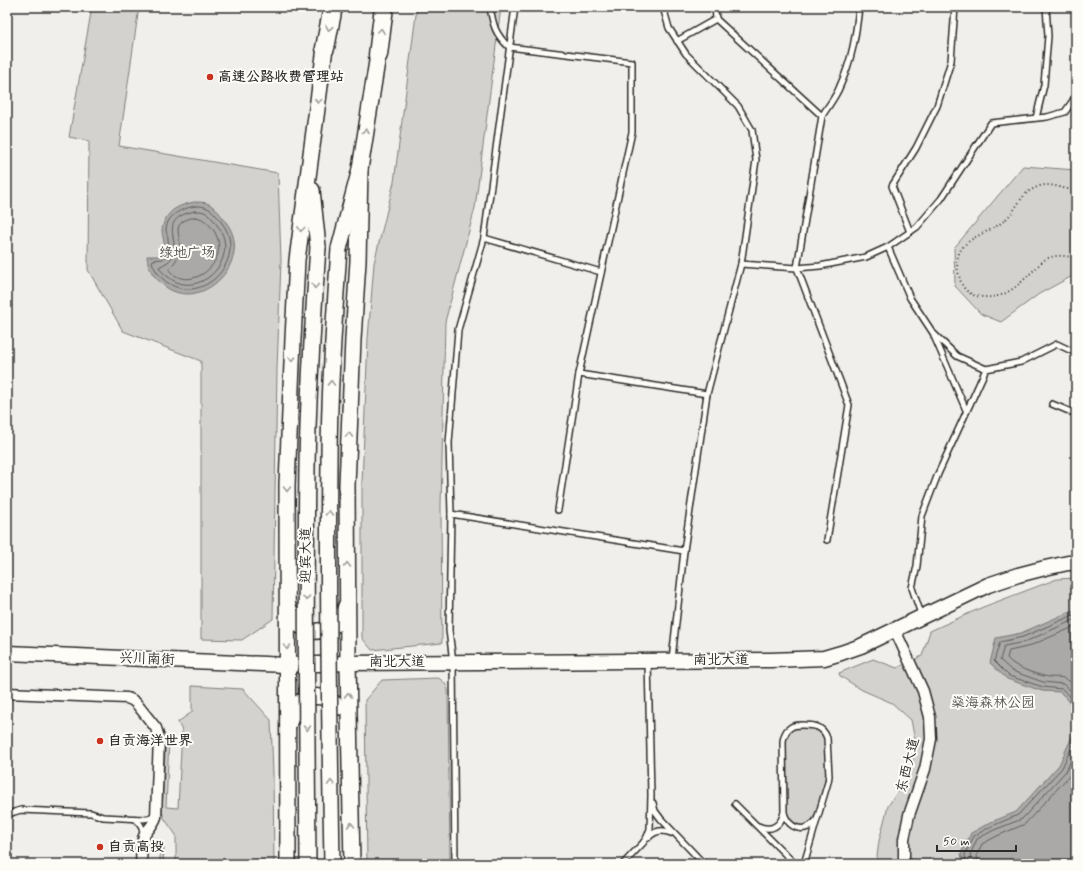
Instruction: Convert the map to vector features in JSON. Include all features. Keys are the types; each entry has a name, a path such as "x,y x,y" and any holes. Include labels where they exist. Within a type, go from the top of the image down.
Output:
{"highway":[{"path":"325,48 333,7"},
{"path":"378,55 384,7"}],"main road":[{"path":"288,864 287,485 293,331 297,260 325,48"},
{"path":"352,864 348,663 347,485 358,261 360,169 378,55"},
{"name":"迎宾大道","path":"308,864 306,629 307,466 312,335 318,247 310,163"},
{"name":"迎宾大道","path":"332,864 328,464 333,334 339,249 360,169"},
{"path":"287,601 289,610 296,622 301,627 315,632 332,627 339,621 344,613 348,600"},
{"path":"288,727 292,713 296,706 303,700 312,697 321,697 335,703 345,718 349,731"}],"street":[{"name":"南北大道","path":"348,663 824,658 861,646 988,585 1018,575 1068,562 1076,563"},
{"name":"东西大道","path":"895,630 923,691 930,716 931,739 925,769 909,815 904,839 904,864"},
{"name":"兴川南街","path":"7,652 287,664 348,663"},
{"path":"7,693 127,698 136,703 156,728 159,738 156,812 155,821 144,836 142,843 142,864"}],"lane":[{"path":"490,7 494,29 509,47 632,62 632,132 579,374 558,510"},
{"path":"455,864 453,662 449,630 451,514 449,443 458,330 484,238 515,7"},
{"path":"663,7 669,28 686,54 738,106 752,130 756,160 741,264 707,394 684,551 671,660"},
{"path":"716,7 716,19 822,116"},
{"path":"827,540 849,405 797,268 822,116 840,87 850,59 857,32 859,7"},
{"path":"910,232 892,186 916,148 937,106 950,61 954,7"},
{"path":"1036,118 1044,85 1048,36 1046,7"},
{"path":"677,41 716,19"},
{"path":"741,264 797,268 820,266 866,257 888,247 917,227 941,199 991,123 1047,117 1065,112 1076,96"},
{"path":"484,238 601,272"},
{"path":"888,247 910,298 933,334 966,410"},
{"path":"933,334 957,356 986,369 1021,362 1057,344 1076,353"},
{"path":"922,618 912,588 917,566 922,516 938,474 986,369"},
{"path":"579,374 707,394"},
{"path":"1052,404 1076,414"},
{"path":"451,514 684,551"},
{"path":"643,843 650,829 651,820 648,660"},
{"path":"804,864 817,819 829,776 828,742 826,733 819,727 812,725 794,725 789,728 784,735 783,741 784,812 787,821 794,827 798,828 807,827 814,823 817,819"},
{"path":"651,795 655,811 661,819 704,864"},
{"path":"735,804 795,864"},
{"path":"7,816 21,810 91,813 103,817 146,819 152,817 156,812"},
{"path":"758,826 764,829 774,827 779,823 784,812"},
{"path":"133,819 138,821 142,827 142,843"},
{"path":"623,864 655,832 666,831 675,834"}],"path":[{"path":"1076,188 1068,189 1054,185 1042,185 1031,189 1022,196 1007,218 996,227 971,240 962,247 958,254 957,263 962,285 967,292 986,298 1010,292 1045,259 1054,256 1076,258"}],"green space":[{"name":"绿地广场","path":"92,7 139,7 119,146 278,173 281,261 277,369 273,619 242,640 201,639 201,361 123,331 88,270 89,141 69,137"},
{"path":"417,7 501,7 475,208 445,322 441,507 442,643 372,650 362,638 362,483 368,339 374,263 394,182"},
{"path":"1023,166 1076,170 1076,274 1039,294 1001,322 981,314 955,286 954,248"},
{"name":"燊海森林公园","path":"1076,578 1076,864 876,864 879,841 888,806 909,775 916,746 911,720 892,703 862,690 840,676 839,673 873,659 897,668 922,656 930,631 983,607 1057,579"},
{"path":"438,678 445,683 448,691 450,864 367,864 365,700 382,680"},
{"path":"192,686 243,689 271,720 274,864 176,864 176,835 164,818 162,811 166,738 168,737 169,739 166,807 178,808 182,731 178,722 192,712"},
{"path":"797,728 816,729 822,733 825,741 826,759 823,790 812,819 807,824 803,825 793,822 788,816 787,812 786,741 790,733"},
{"path":"162,845 164,847 163,864 160,864 160,847"}],"water":[{"path":"194,202 204,202 209,204 220,214 226,222 233,237 234,253 229,267 219,280 206,289 192,294 177,292 162,284 151,272 148,265 147,256 161,256 164,246 162,228 169,213 180,206"},
{"path":"1076,609 1076,713 1069,701 1060,692 1042,691 1007,679 990,663 996,638 1021,633"},
{"path":"1076,728 1076,864 963,864 961,853 971,833 991,822 1016,812 1059,765"}],"place":[{"name":"高速公路收费管理站","path":"210,77"},
{"name":"自贡海洋世界","path":"100,741"},
{"name":"自贡高投","path":"100,847"}]}
